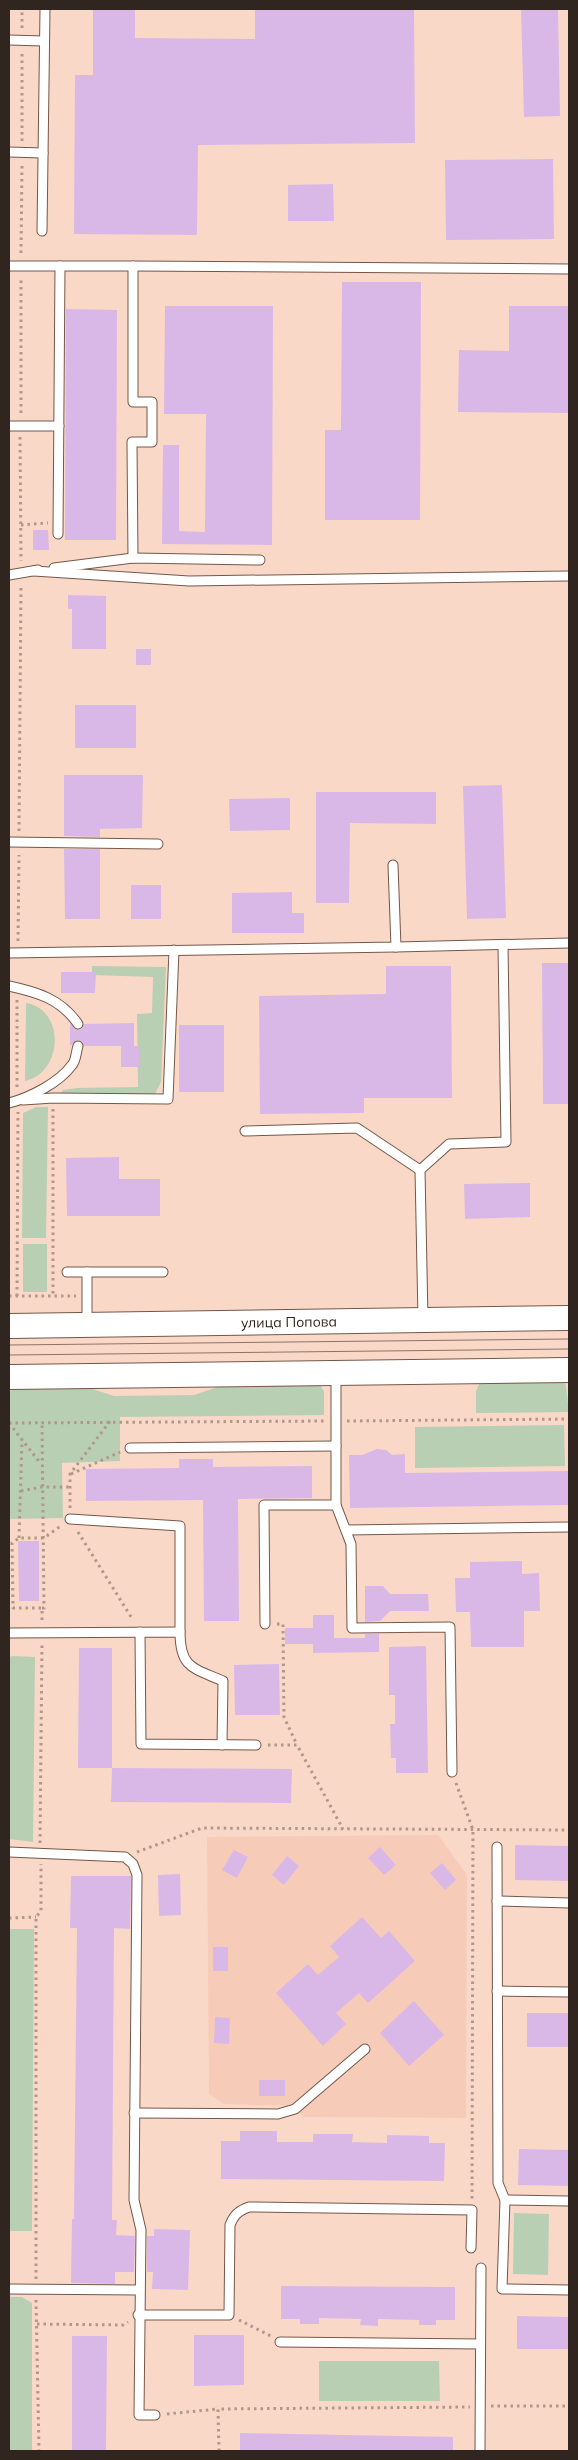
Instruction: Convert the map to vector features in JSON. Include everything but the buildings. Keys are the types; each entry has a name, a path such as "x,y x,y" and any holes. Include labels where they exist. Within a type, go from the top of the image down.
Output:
{"main road":[{"name":"улица Попова","path":"9,1326 569,1318"},
{"path":"9,1377 569,1370"}],"lane":[{"path":"42,232 45,9"},
{"path":"9,40 44,41"},
{"path":"9,152 43,153"},
{"path":"9,266 569,269"},
{"path":"58,534 60,266"},
{"path":"133,266 133,402 152,402 152,442 132,442 133,558"},
{"path":"9,426 59,426"},
{"path":"9,575 133,558 260,560"},
{"path":"34,571 189,581 569,576"},
{"path":"9,842 158,844"},
{"path":"393,864 396,947"},
{"path":"13,953 569,944"},
{"path":"423,1320 420,1170 449,1144 506,1142 503,945"},
{"path":"16,1101 53,1098 168,1099 174,950"},
{"path":"13,987 58,1002 68,1009 78,1024"},
{"path":"16,1101 56,1079 73,1064 78,1046"},
{"path":"244,1131 358,1128 420,1170"},
{"path":"67,1272 163,1272"},
{"path":"87,1272 87,1324"},
{"path":"336,1374 336,1505 352,1544 352,1628 450,1627 452,1772"},
{"path":"130,1448 336,1446"},
{"path":"264,1624 264,1505 336,1505"},
{"path":"70,1519 180,1526 180,1650 185,1662 192,1668 223,1681 222,1745"},
{"path":"346,1530 569,1527"},
{"path":"140,1632 141,1744 256,1745"},
{"path":"9,1633 180,1632"},
{"path":"497,1847 498,2183 505,2200 502,2289 569,2290"},
{"path":"9,1852 125,1857 133,1864 137,1875 134,2200 141,2230 138,2315 139,2415 155,2415"},
{"path":"497,1901 569,1903"},
{"path":"497,1992 569,1992"},
{"path":"134,2113 278,2114 295,2109 365,2049"},
{"path":"505,2200 569,2201"},
{"path":"138,2315 229,2315 230,2225 234,2216 240,2210 249,2207 472,2210 471,2248"},
{"path":"480,2451 481,2268"},
{"path":"9,2289 139,2290"},
{"path":"280,2342 480,2344"}],"path":[{"path":"13,953 19,842 21,525 58,522"},
{"path":"13,987 16,1101 17,1296"},
{"path":"53,1098 53,1296"},
{"path":"9,1296 87,1296"},
{"path":"9,1423 111,1420 569,1419"},
{"path":"111,1420 70,1474 130,1448"},
{"path":"39,2451 36,2289 36,1917 41,1911 42,1852 39,1837 42,1608 44,1608 42,1422"},
{"path":"9,1423 42,1464"},
{"path":"19,1538 22,1440"},
{"path":"21,1491 42,1487 70,1487"},
{"path":"70,1519 140,1632"},
{"path":"42,1608 13,1608 12,1542 19,1538 44,1538"},
{"path":"264,1624 283,1624 284,1717 297,1746 343,1829"},
{"path":"256,1745 297,1746"},
{"path":"452,1772 473,1830 472,2210"},
{"path":"125,1857 202,1828 569,1830"},
{"path":"9,1918 36,1917"},
{"path":"37,2324 123,2324 138,2315"},
{"path":"229,2315 280,2342"},
{"path":"155,2415 218,2408 569,2406"},
{"path":"218,2408 219,2451"}],"shaded area":[{"path":"438,1835 467,1875 466,2118 304,2117 291,2106 224,2104 209,2094 207,1837"}],"green space":[{"path":"92,966 166,967 161,1082 155,1094 60,1095 63,1090 77,1088 138,1087 137,1014 152,1013 153,977 92,975"},
{"path":"26,1003 39,1008 48,1016 53,1028 55,1041 53,1054 47,1066 38,1075 25,1081"},
{"path":"36,1107 48,1107 46,1238 22,1238 23,1113"},
{"path":"23,1244 47,1244 47,1292 23,1292"},
{"path":"565,1378 569,1412 476,1413 476,1391 480,1382"},
{"path":"232,1382 320,1384 324,1392 324,1415 120,1417 120,1461 62,1463 63,1518 9,1519 9,1392 19,1385 78,1384 114,1396 194,1395"},
{"path":"564,1425 565,1466 415,1468 415,1427"},
{"path":"9,1657 35,1657 33,1842 9,1839"},
{"path":"9,1929 34,1929 32,2231 9,2231"},
{"path":"514,2213 549,2214 548,2275 513,2274"},
{"path":"9,2297 22,2297 32,2303 32,2450 9,2450"},
{"path":"319,2361 439,2361 440,2401 319,2401"}],"tram line":[{"path":"9,1345 569,1339"},
{"path":"9,1355 569,1349"}]}
